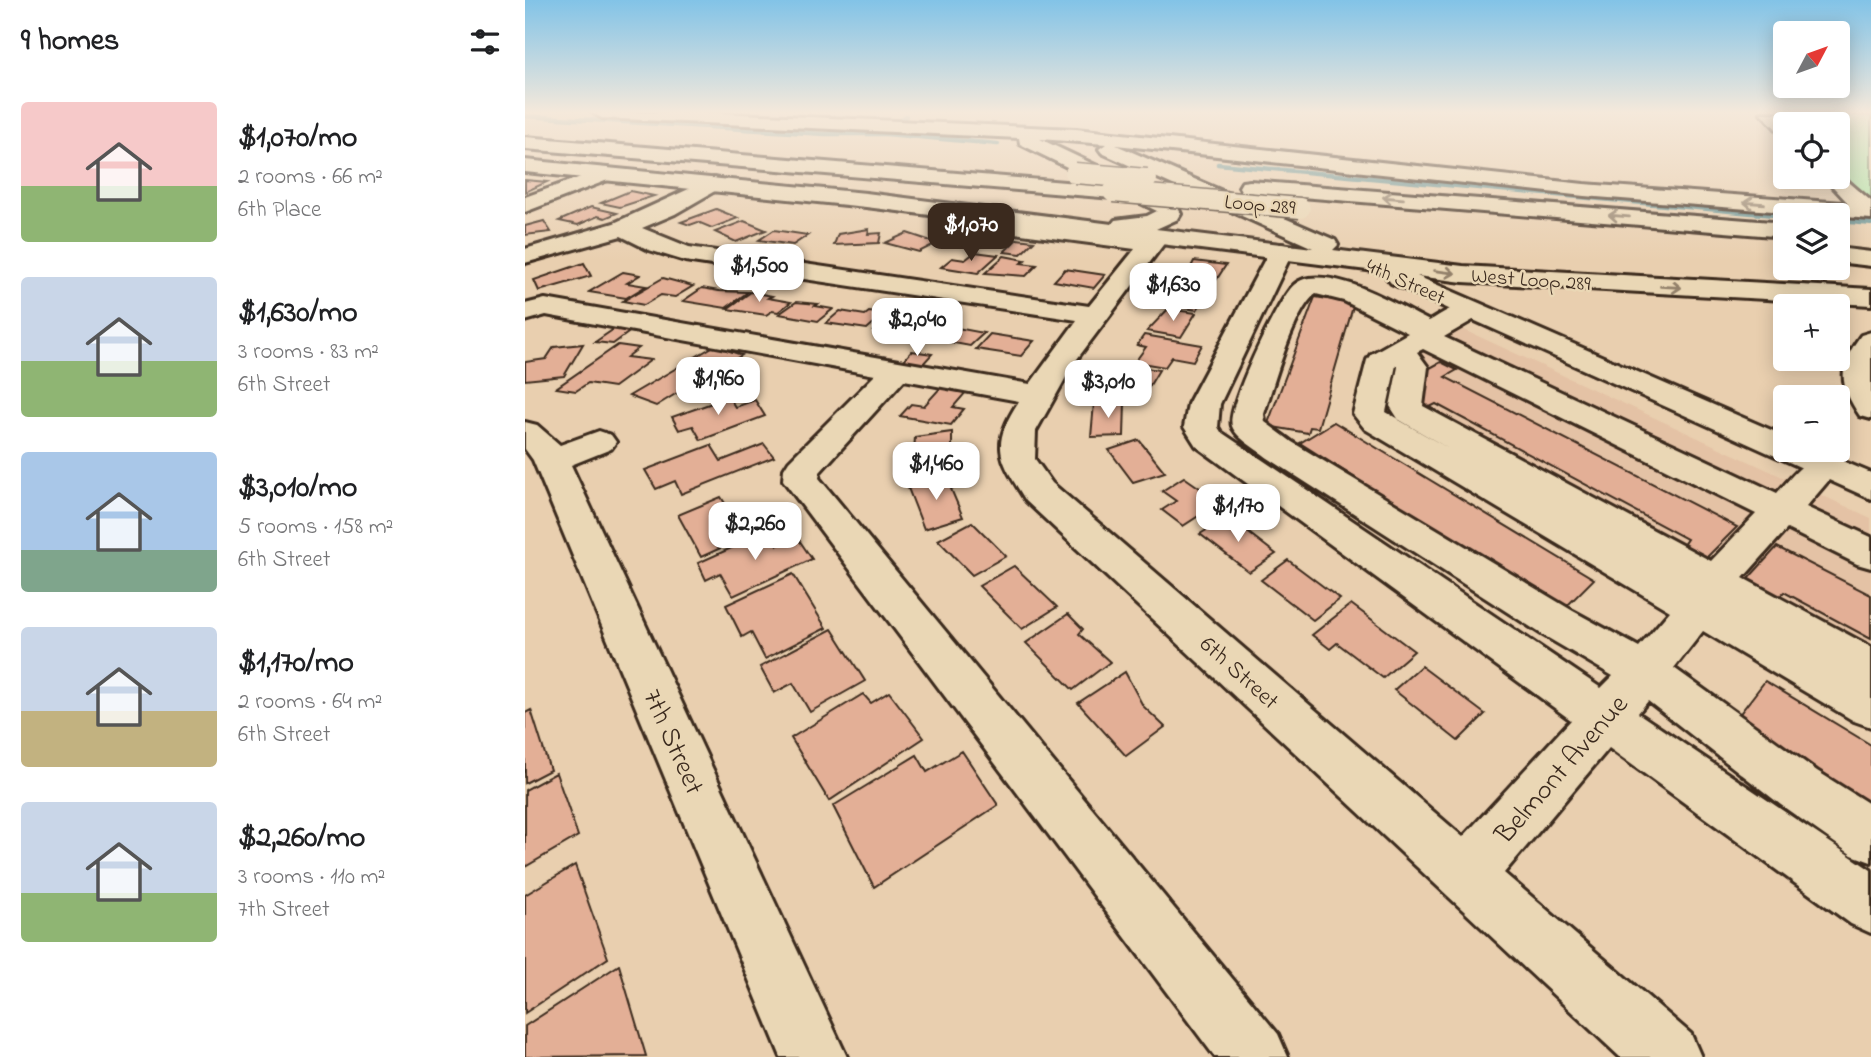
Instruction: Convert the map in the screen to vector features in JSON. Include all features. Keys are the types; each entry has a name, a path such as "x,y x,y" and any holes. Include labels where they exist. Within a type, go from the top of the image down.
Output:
{"main road":[{"name":"Loop 289","path":"757,162 1300,208 1773,243"},
{"name":"Loop 289","path":"946,162 1250,187 1773,243"},
{"path":"1005,217 1126,225 1152,223 1170,214 1168,208 1074,162"},
{"name":"4th Street","path":"1138,162 1773,443"},
{"path":"1328,162 1584,190 1870,212"},
{"name":"West Loop 289","path":"525,166 1005,217 1154,240 1281,251 1476,275 1871,296"},
{"path":"525,205 605,174"},
{"path":"525,256 625,229 671,209 709,186 1154,240"},
{"path":"1846,189 1870,212"},
{"path":"625,229 685,254 840,270 1095,315"},
{"name":"6th Street","path":"1154,240 1095,315 1039,395 1019,431 1018,459 1039,492 1668,1057"},
{"path":"1281,251 1204,404 1201,426 1208,439 1871,904"},
{"path":"1871,554 1417,340 1349,294 1319,286 1303,288 1297,295 1283,322 1248,414 1248,425 1280,450 1558,623 1649,667 1799,788 1871,836"},
{"path":"525,313 545,307 1039,395"},
{"path":"1470,310 1381,360 1369,414 1377,422 1707,594 1871,669"},
{"path":"1871,341 1859,360 1858,380 1871,409"},
{"path":"898,369 802,469 801,480 1255,1057"},
{"path":"538,446 599,442"},
{"name":"7th Street","path":"538,446 814,1057"},
{"name":"4th Street","path":"1814,462 1871,487"},
{"name":"Belmont Avenue","path":"1466,875 1649,667 1707,594 1823,466"},
{"path":"1707,594 1871,707"}],"shaded area":[{"path":"1456,326 1871,518 1871,687 1397,419 1388,411 1400,359"}],"green space":[{"path":"1850,162 1871,162 1871,201 1850,180"}],"building":[{"path":"525,180 547,182 525,192"},
{"path":"630,191 654,196 620,207 601,203"},
{"path":"591,207 617,213 605,218 598,216 578,225 559,221"},
{"path":"716,209 738,218 712,228 698,222 690,225 681,222"},
{"path":"544,221 551,232 525,235 525,226"},
{"path":"744,221 766,230 736,242 715,232"},
{"path":"869,229 868,234 881,233 879,243 834,245 838,234"},
{"path":"774,230 808,235 793,245 759,240"},
{"path":"907,233 937,243 919,252 885,243"},
{"path":"1017,239 1034,241 1021,254 1004,252"},
{"path":"975,252 998,255 978,273 941,267 952,258 965,260"},
{"path":"1004,256 1025,260 1021,263 1037,265 1026,276 985,273"},
{"path":"1194,261 1226,265 1213,285 1184,281"},
{"path":"584,263 591,276 539,291 534,280"},
{"path":"1065,269 1105,275 1094,288 1054,281"},
{"path":"623,272 640,275 627,283 646,286 626,298 589,292"},
{"path":"663,278 693,286 675,297 661,295 644,305 623,301"},
{"path":"1181,283 1211,287 1197,310 1171,306 1181,291 1176,290"},
{"path":"702,288 748,292 726,308 683,301"},
{"path":"751,292 791,302 778,312 772,311 766,315 727,309"},
{"path":"1315,297 1354,303 1318,428 1310,427 1308,433 1267,426"},
{"path":"796,302 818,304 815,306 833,309 818,321 779,314"},
{"path":"1168,309 1196,313 1181,337 1147,331"},
{"path":"840,311 865,315 869,312 884,314 867,329 826,323"},
{"path":"887,318 933,325 919,338 873,331"},
{"path":"941,325 984,333 970,346 927,338"},
{"path":"614,329 632,330 613,344 595,342"},
{"path":"990,334 1034,341 1021,356 976,349"},
{"path":"1144,335 1202,345 1193,361 1172,357 1165,367 1135,362 1146,347 1137,345"},
{"path":"583,344 564,376 525,380 525,362 546,359 554,347"},
{"path":"618,345 639,348 627,357 651,360 614,387 588,383 576,391 556,388"},
{"path":"714,346 742,355 709,375 724,380 699,396 682,390 656,406 629,396"},
{"path":"912,351 932,354 922,365 902,362"},
{"path":"1441,362 1457,370 1445,377 1737,527 1706,558 1683,545 1687,539 1436,404 1430,407 1413,399 1419,374"},
{"path":"1126,365 1159,370 1141,400 1111,395 1120,381 1115,380"},
{"path":"942,386 967,391 953,407 964,409 951,425 900,416 911,404 924,406"},
{"path":"729,397 735,407 755,400 765,416 701,440 693,426 679,430 672,417"},
{"path":"1125,402 1124,436 1091,437 1094,403"},
{"path":"1334,422 1594,579 1563,610 1300,443"},
{"path":"952,432 952,452 944,453 944,464 913,468 915,437"},
{"path":"1139,440 1165,472 1133,482 1109,450"},
{"path":"764,444 774,457 681,494 675,481 656,489 645,470 711,445 721,461"},
{"path":"948,476 958,485 951,489 963,517 924,529 908,488"},
{"path":"1184,477 1220,502 1183,526 1162,510 1176,501 1162,491"},
{"path":"721,497 733,516 754,507 767,527 701,557 678,515"},
{"path":"1228,517 1276,554 1249,572 1200,534"},
{"path":"972,522 1006,556 972,575 938,540"},
{"path":"769,531 778,545 797,537 812,559 733,596 720,573 706,580 698,563"},
{"path":"1777,547 1871,595 1871,639 1784,592 1779,597 1747,580"},
{"path":"1288,560 1340,599 1313,620 1261,580"},
{"path":"1014,566 1057,607 1022,629 979,586"},
{"path":"793,574 826,628 765,659 751,632 742,637 726,605"},
{"path":"1351,604 1414,651 1383,678 1337,643 1330,649 1312,635"},
{"path":"1068,614 1083,629 1079,634 1110,662 1073,690 1026,643"},
{"path":"832,629 865,681 810,712 793,683 774,693 760,667"},
{"path":"1421,666 1485,714 1458,741 1394,690"},
{"path":"1125,672 1143,706 1165,727 1126,756 1078,703"},
{"path":"1765,681 1871,745 1871,808 1735,720"},
{"path":"889,692 924,738 829,801 791,738 863,694 871,703"},
{"path":"531,710 550,770 525,783 525,713"},
{"path":"962,751 998,805 874,887 833,806 917,755 927,772"},
{"path":"556,773 578,836 525,867 525,790"},
{"path":"575,865 608,958 525,1013 525,895"},
{"path":"619,965 646,1056 525,1057 525,1026"}],"waterway":[{"path":"1218,164 1773,215"},
{"path":"1850,221 1871,223"}]}
